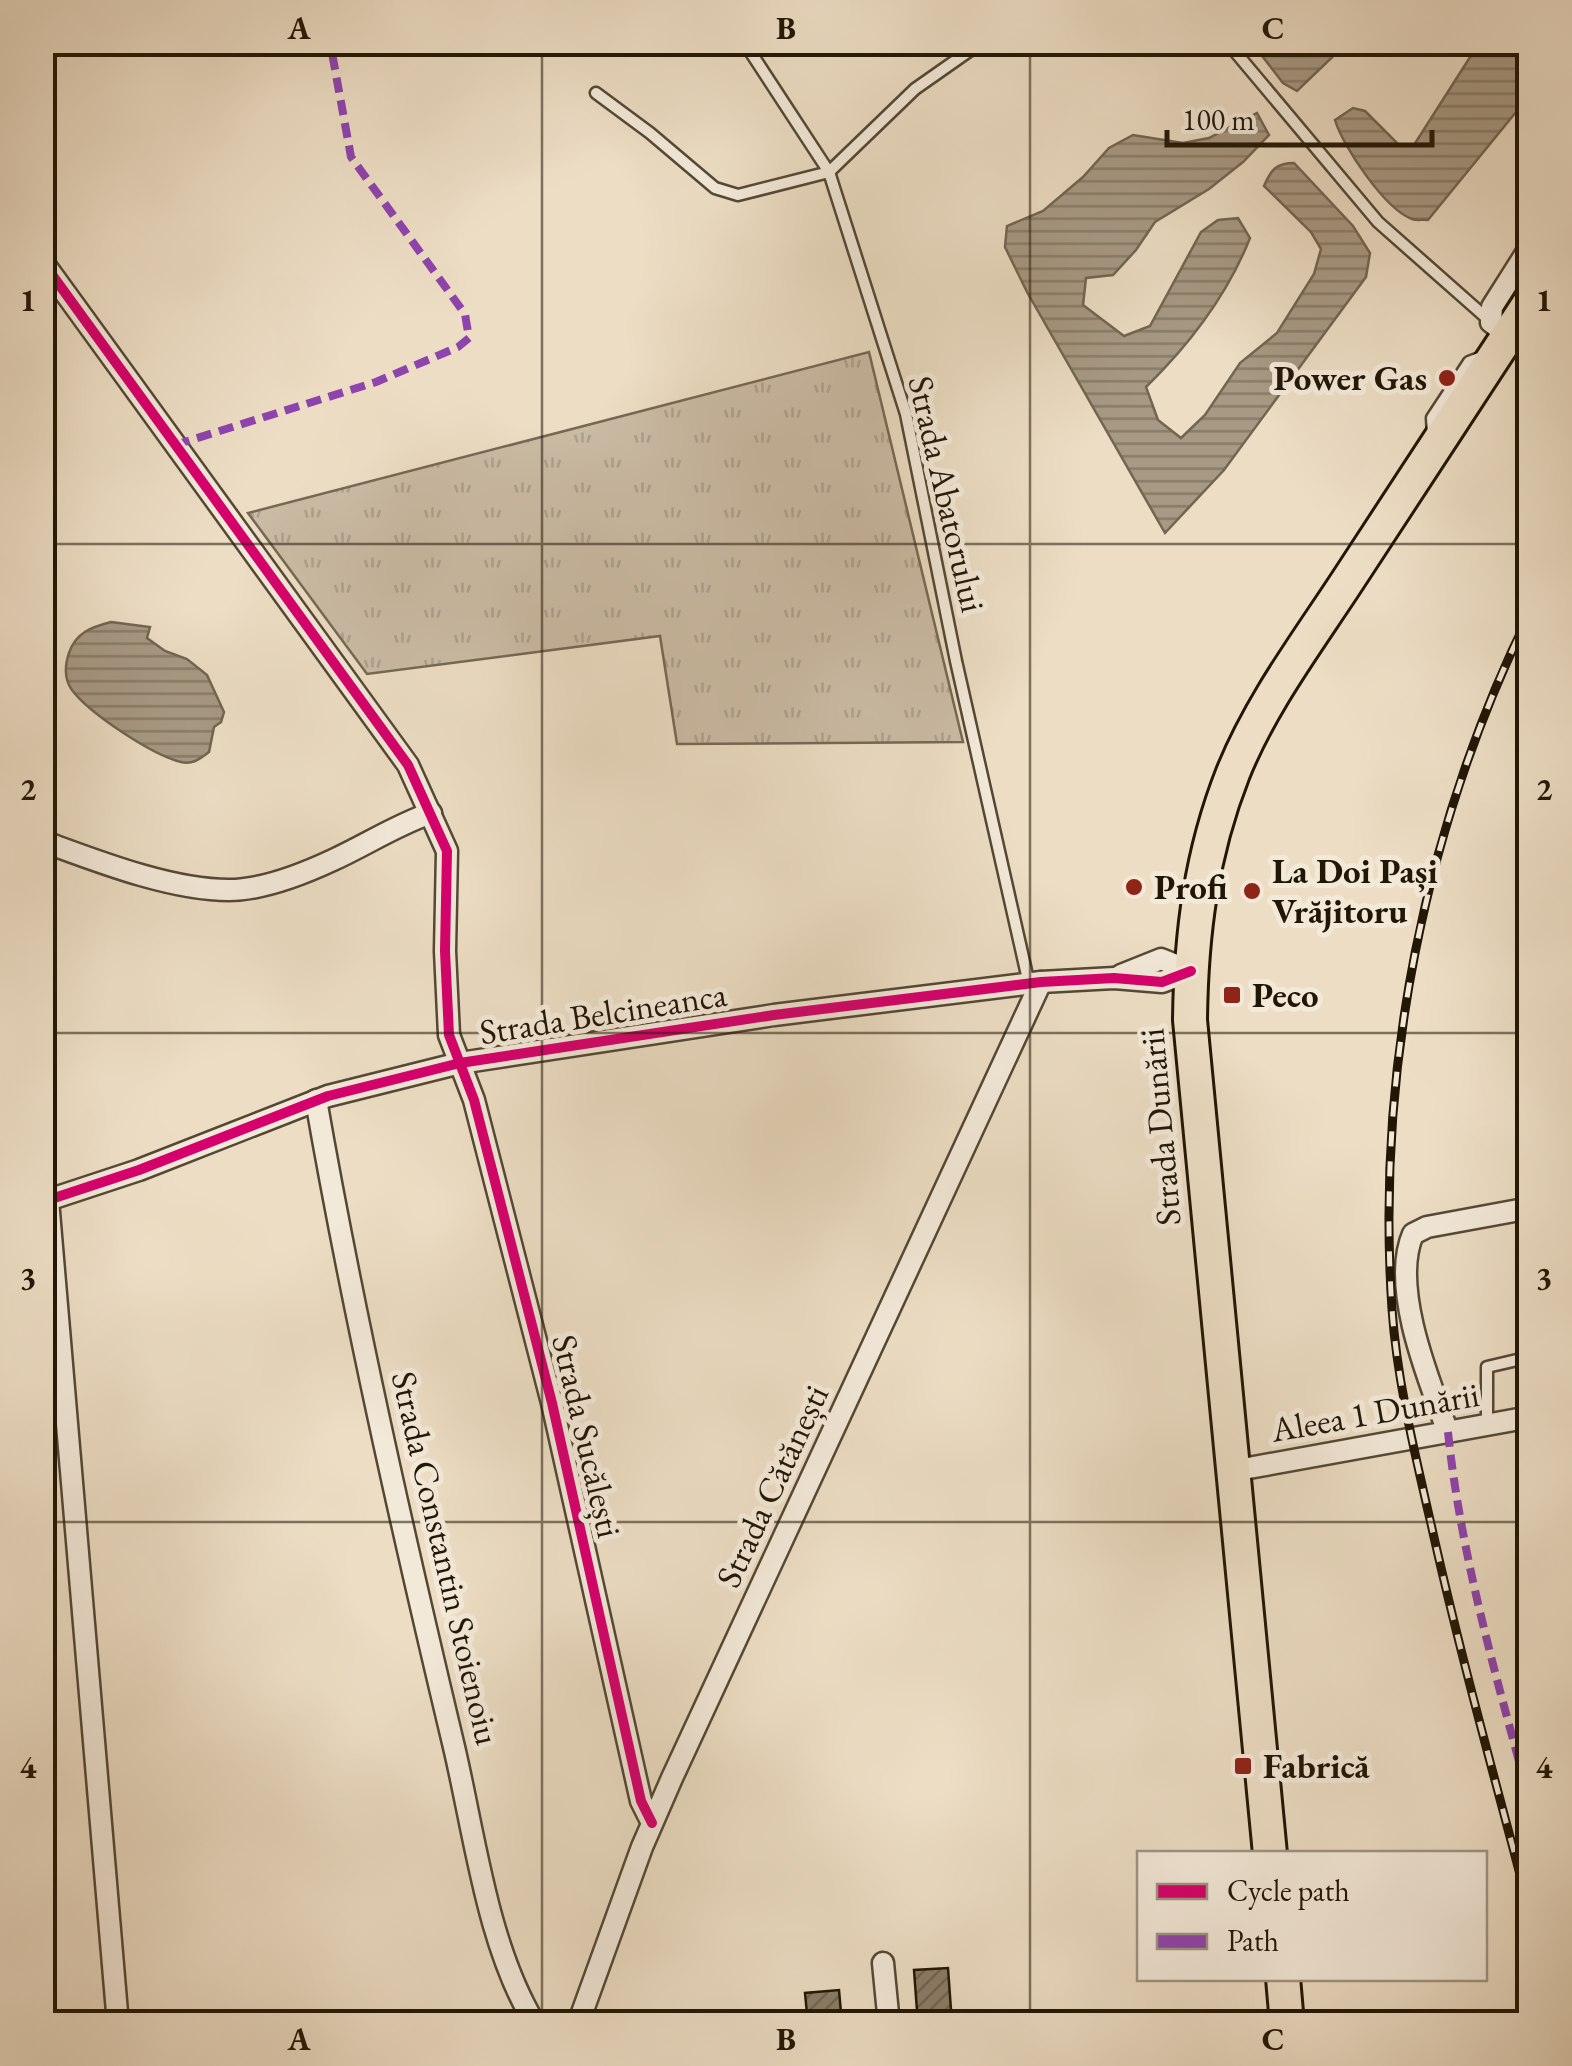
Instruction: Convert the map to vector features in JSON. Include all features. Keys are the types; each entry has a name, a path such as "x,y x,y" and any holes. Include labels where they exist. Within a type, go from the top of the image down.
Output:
{"highway":[{"name":"Strada Dunării","path":"1270,1851 1192,1036 1190,971 1194,917 1202,872 1233,773 1277,690 1433,449 1499,336 1530,302"},
{"path":"1283,1981 1287,2024"}],"street":[{"path":"1499,336 1492,306 1530,247"},
{"name":"Strada Sucălești","path":"42,261 408,766 448,851 449,1035 474,1100 547,1384 641,1801 652,1823"},
{"path":"42,840 190,886 232,890 278,881 334,860 404,823 431,814"},
{"name":"Strada Belcineanca","path":"46,1201 139,1170 316,1100 460,1063 774,1015 1035,983 1114,978 1162,982 1190,971"},
{"name":"Strada Cătănești","path":"578,2024 652,1823 1035,983"},
{"name":"Strada Constantin Stoienoiu","path":"316,1100 416,1588 488,1897 510,1968 536,2024"},
{"path":"46,1201 118,2024"},
{"path":"1448,1432 1414,1337 1408,1244 1413,1234 1427,1227 1530,1208"},
{"name":"Aleea 1 Dunării","path":"1232,1471 1530,1418"},
{"path":"883,1964 888,2024"}],"lane":[{"name":"Strada Abatorului","path":"744,42 829,172 906,414 956,661 1035,983"},
{"path":"596,94 650,133 714,188 738,195 829,172 914,89 982,42"},
{"path":"1227,42 1378,222 1499,336"},
{"path":"1487,1425 1487,1368 1530,1357"}],"green space":[{"path":"869,352 963,742 677,744 660,636 367,674 248,513"}],"shaded area":[{"path":"1252,43 1347,43 1297,91 1283,83"},
{"path":"1479,43 1529,43 1529,96 1428,220 1412,219 1390,203 1366,176 1335,120 1353,108 1365,111 1399,145 1414,145"},
{"path":"1257,113 1269,135 1243,162 1209,189 1155,222 1113,275 1086,278 1083,305 1124,336 1150,326 1201,232 1218,220 1238,218 1250,238 1206,318 1146,387 1158,420 1181,438 1205,415 1240,363 1277,333 1314,274 1321,249 1311,232 1264,186 1275,168 1294,163 1353,226 1370,253 1366,277 1224,470 1165,533 1027,292 1005,247 1007,226 1043,211 1083,177 1109,148 1133,135 1183,143 1209,138"},
{"path":"111,622 150,627 147,638 165,651 187,659 207,675 224,712 221,722 214,727 209,752 202,757 185,763 154,751 106,721 72,690 66,672 72,646 85,632"}],"building":[{"path":"948,1968 952,2024 918,2024 914,1970"},
{"path":"839,1990 842,2024 808,2024 805,1993"}],"railway":[{"path":"1530,613 1461,779 1415,952 1392,1130 1389,1220 1394,1336 1407,1417 1454,1621 1530,1912"}],"marked path":[{"path":"175,445 376,382 458,347 469,338 465,314 351,157 330,42"},
{"path":"1448,1432 1471,1572 1530,1802"}],"cycle path":[{"path":"42,261 408,765 447,851 445,951 449,1035 474,1100 552,1403 641,1801 652,1823"},
{"path":"42,1202 139,1170 328,1096 460,1063 774,1015 1041,982 1114,978 1162,982 1191,971"}],"place":[{"name":"Power Gas","path":"1447,378"},
{"name":"Profi","path":"1134,887"},
{"name":"La Doi Pași Vrăjitoru","path":"1252,891"},
{"name":"Peco","path":"1232,995"},
{"name":"Fabrică","path":"1243,1766"}]}
